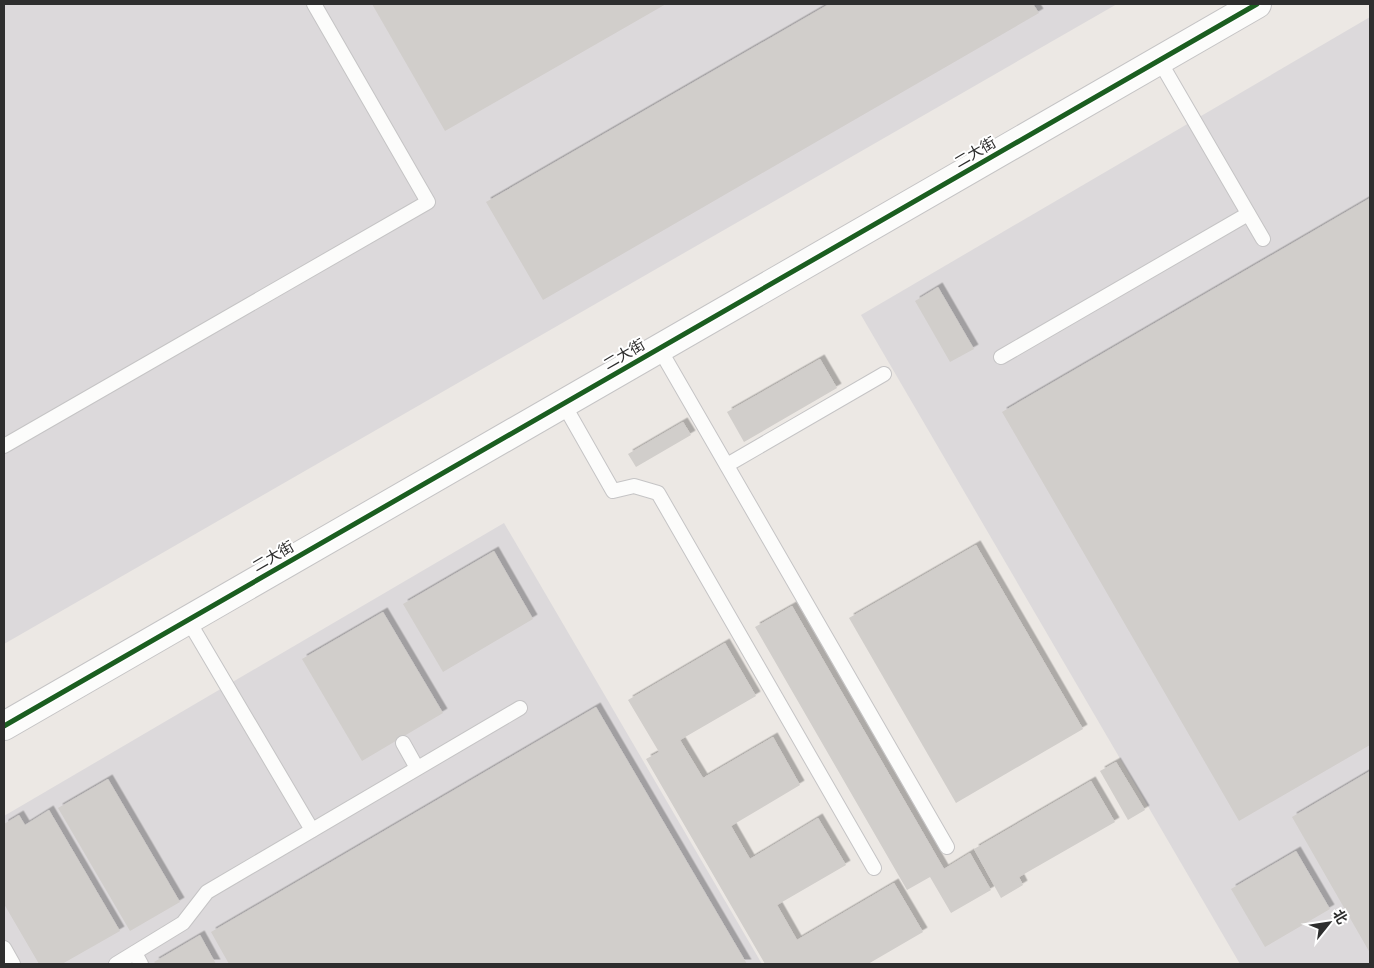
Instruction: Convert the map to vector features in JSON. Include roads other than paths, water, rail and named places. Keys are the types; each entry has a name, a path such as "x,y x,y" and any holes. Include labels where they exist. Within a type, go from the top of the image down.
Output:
{"street":[{"name":"二大街","path":"4,726 1257,4"}],"lane":[{"path":"4,446 428,202 314,4"},
{"path":"1159,60 1262,239"},
{"path":"1001,356 1248,214"},
{"path":"659,348 947,848"},
{"path":"727,466 884,374"},
{"path":"563,403 613,491 634,486 658,493 874,868"},
{"path":"188,620 312,830"},
{"path":"116,964 138,959 184,923 207,892 520,708"},
{"path":"403,743 417,768"},
{"path":"4,948 13,964"}]}
